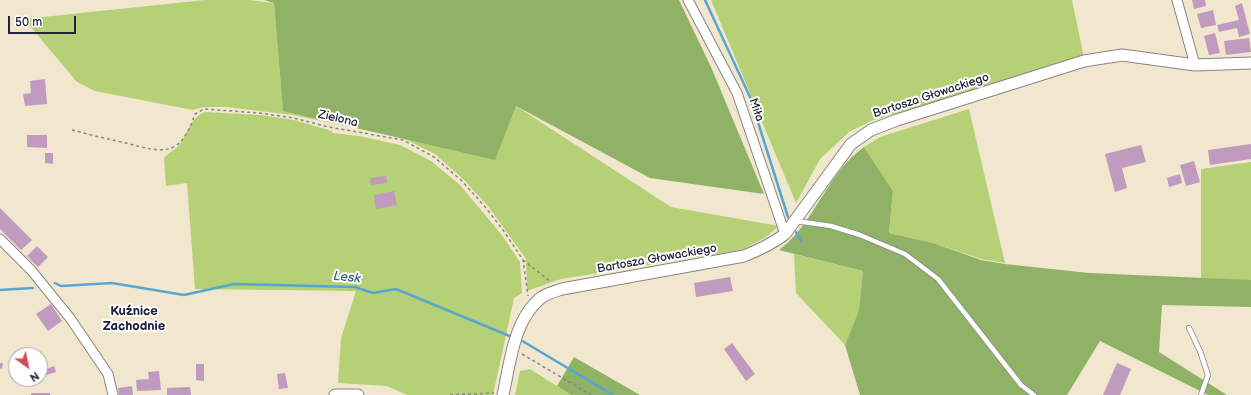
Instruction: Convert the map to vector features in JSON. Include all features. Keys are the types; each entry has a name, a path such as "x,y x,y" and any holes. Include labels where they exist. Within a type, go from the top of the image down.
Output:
{"street":[{"name":"Miła","path":"688,0 737,93 785,234"},
{"path":"1178,0 1195,65"},
{"name":"Bartosza Głowackiego","path":"504,394 516,342 530,309 543,297 562,289 744,256 773,243 785,234 796,221 846,149 871,130 934,107 1084,61 1122,55 1195,65 1251,63"},
{"path":"0,239 31,270 70,318 108,374 113,395"},
{"path":"340,395 358,395"}],"lane":[{"path":"796,221 831,226 860,235 905,254 938,279 1021,385 1034,395"},
{"path":"1189,328 1200,351 1208,375 1201,395"}],"path":[{"name":"Zielona","path":"72,130 146,150 160,151 176,145 188,134 194,114 204,109 259,113 294,118 329,127 403,140 434,157 462,182 486,208 523,260 530,309"},
{"path":"523,260 540,275 562,289"},
{"path":"516,342 591,395"},
{"path":"450,395 504,394"}],"green space":[{"path":"205,0 249,0 274,3 283,111 516,106 671,207 779,226 766,237 742,250 561,279 527,291 526,259 488,206 464,180 435,154 403,138 293,115 226,107 204,107 193,110 95,91 77,82 24,19"},
{"path":"264,0 679,0 711,67 764,194 650,178 516,106 495,160 283,111 274,3"},
{"path":"711,0 1072,0 1084,58 871,121 849,132 820,159 796,203"},
{"path":"969,109 1005,263 981,259 933,243 889,233 893,191 864,147 880,137"},
{"path":"205,112 260,115 294,120 332,131 332,133 359,136 400,145 431,161 460,185 501,234 520,262 522,293 514,298 493,395 407,395 387,386 338,383 341,338 356,291 195,289 187,183 166,186 164,158 179,146 196,118"},
{"path":"864,147 893,191 889,233 933,243 981,260 1005,264 1089,273 1251,280 1251,307 1162,305 1159,352 1227,395 1208,395 1100,341 1067,395 860,395 845,345 859,310 863,271 779,250 802,226 840,170"},
{"path":"1251,162 1251,281 1201,278 1201,169"},
{"path":"794,254 863,271 859,310 845,345 796,293"},
{"path":"574,357 640,395 571,395 557,386"},
{"path":"530,369 571,395 515,395 520,371"}],"building":[{"path":"1192,0 1205,0 1206,6 1194,9"},
{"path":"1242,3 1250,34 1239,37 1237,28 1219,32 1217,25 1239,20 1235,6"},
{"path":"1213,10 1216,25 1201,28 1197,14"},
{"path":"1215,33 1220,53 1209,55 1204,36"},
{"path":"1249,38 1251,52 1226,55 1224,41"},
{"path":"45,79 47,104 25,106 23,94 31,93 30,81"},
{"path":"27,135 47,135 47,148 27,147"},
{"path":"1251,144 1251,159 1210,165 1208,150"},
{"path":"1141,145 1146,162 1122,168 1127,188 1115,192 1105,154"},
{"path":"45,153 53,153 53,164 45,163"},
{"path":"1194,161 1200,182 1186,186 1180,165"},
{"path":"1180,174 1182,183 1169,187 1167,178"},
{"path":"386,176 387,183 371,185 370,178"},
{"path":"394,191 397,205 376,209 374,195"},
{"path":"0,208 32,240 21,250 0,229"},
{"path":"37,246 48,257 38,267 27,256"},
{"path":"730,277 733,291 696,297 694,283"},
{"path":"51,304 62,321 48,331 36,314"},
{"path":"732,343 755,374 746,381 724,349"},
{"path":"0,363 3,363 2,369 0,368"},
{"path":"1117,363 1131,369 1120,395 1103,395"},
{"path":"196,364 204,364 204,381 196,380"},
{"path":"54,366 56,372 48,374 48,368"},
{"path":"159,371 161,390 137,391 136,380 149,379 148,372"},
{"path":"285,373 288,388 279,389 277,374"},
{"path":"132,386 133,395 119,395 118,388"},
{"path":"190,387 191,395 167,395 167,388"},
{"path":"31,393 50,393 50,395 31,395"}],"waterway":[{"path":"705,0 750,97 788,217"},
{"path":"796,232 801,241"},
{"name":"Lesk","path":"55,283 61,286 112,283 184,295 234,284 355,287 373,293 396,289 512,337"},
{"name":"Lesk","path":"0,290 33,288"},
{"name":"Lesk","path":"519,339 613,395"}],"district":[{"name":"Kuźnice Zachodnie","path":"134,320"}]}
